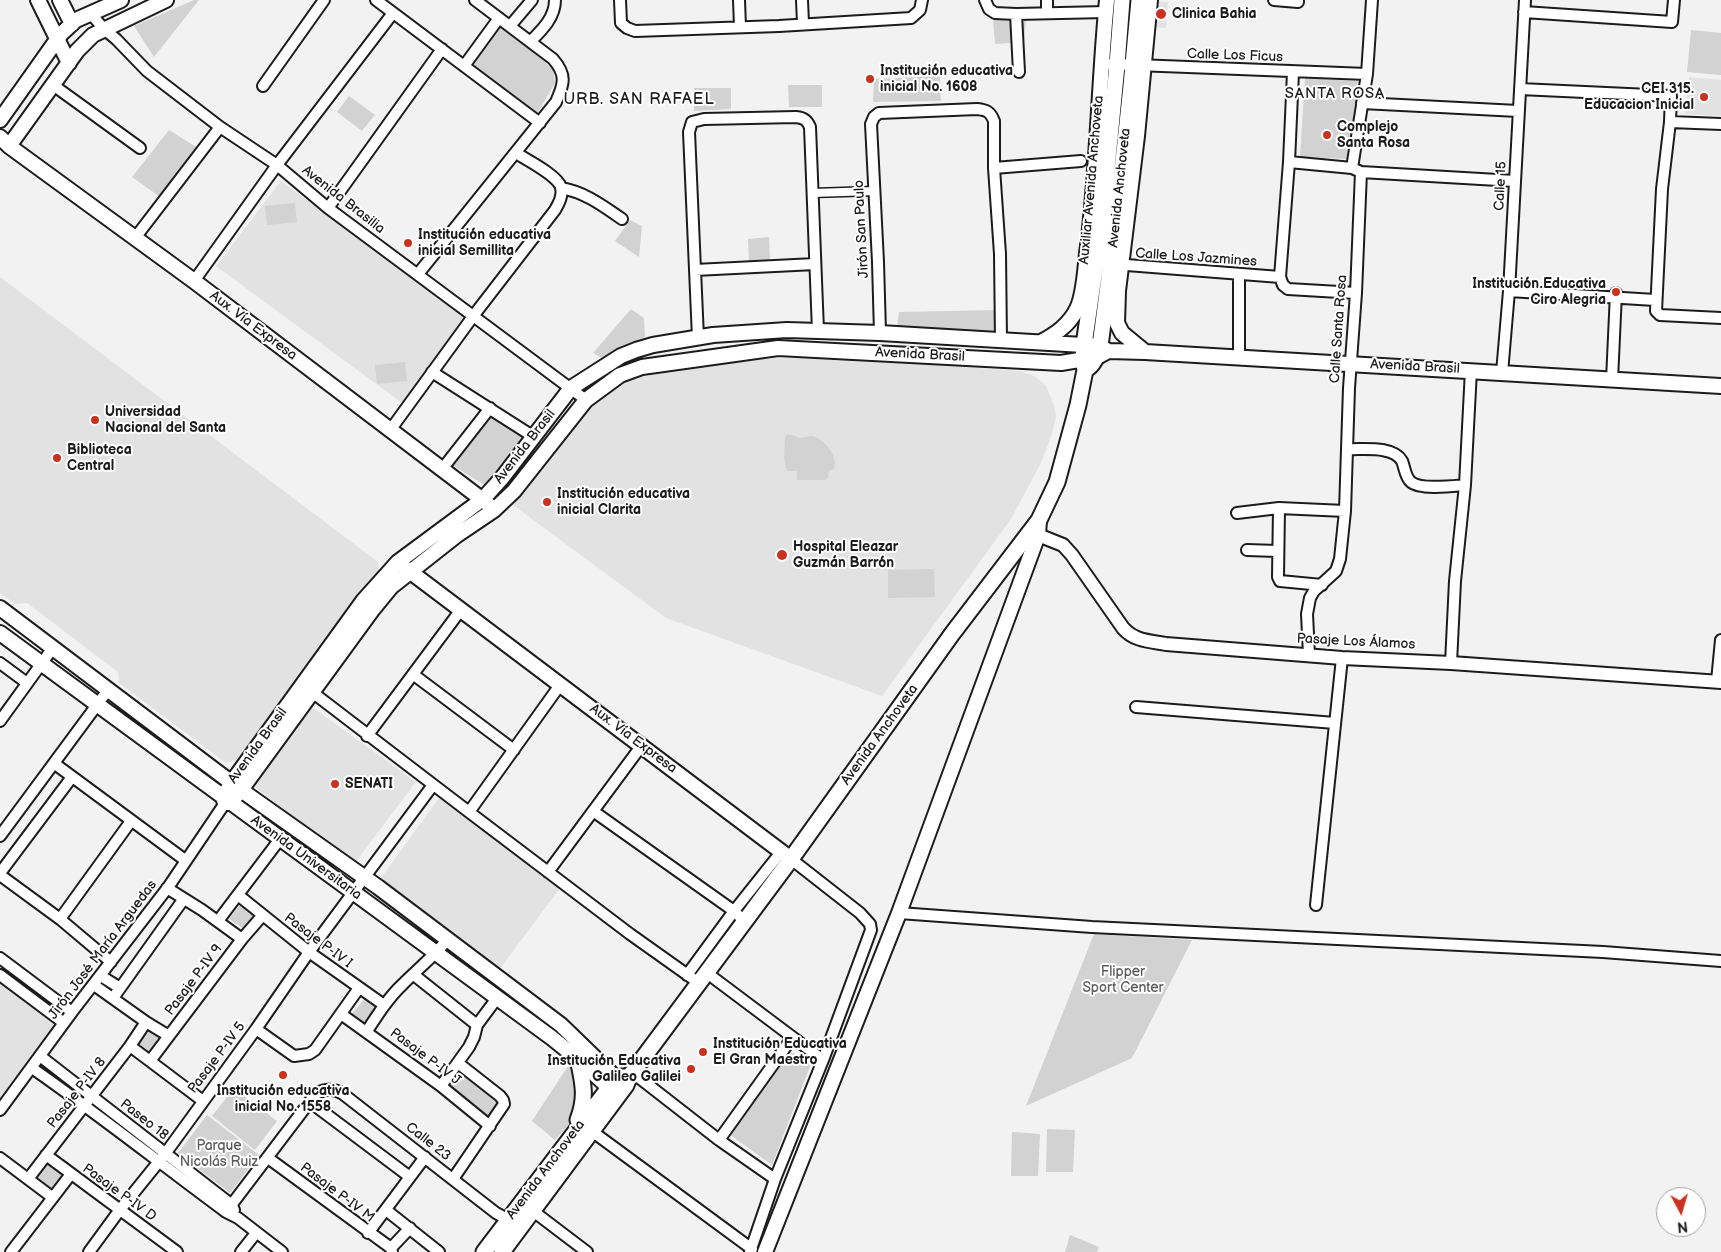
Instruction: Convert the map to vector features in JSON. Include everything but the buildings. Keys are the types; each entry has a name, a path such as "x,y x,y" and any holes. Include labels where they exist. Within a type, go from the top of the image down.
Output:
{"main road":[{"path":"38,0 69,63"},
{"path":"60,0 72,24"},
{"path":"0,120 57,40 76,20 121,0"},
{"path":"5,141 53,85 77,51 98,32 166,0"},
{"name":"Avenida Anchoveta","path":"1093,355 1102,221 1122,0"},
{"name":"Avenida Anchoveta","path":"502,1252 593,1132 622,1083 739,916 952,634 1038,528 1057,482 1116,265 1138,66 1139,0"},
{"path":"1138,66 1150,0"},
{"name":"Auxiliar Avenida Anchoveta","path":"1042,342 1070,322 1078,307 1091,221 1101,63 1107,6"},
{"name":"Aux. Vía Expresa","path":"5,141 443,468 494,510"},
{"path":"1116,265 1118,291 1117,323 1122,333 1145,352"},
{"name":"Avenida Brasil","path":"226,801 363,601 398,562 483,499 502,478 571,388 622,356 653,345 768,330 880,333 1042,342 1093,355"},
{"path":"653,345 658,364"},
{"name":"Avenida Brasil","path":"236,786 312,692 372,609 391,587 456,535 494,510 514,491 586,400 620,375 642,367 778,348 1061,363 1093,355 1145,352 1239,356 1721,386"},
{"path":"756,1251 899,913 1038,528"},
{"name":"Aux. Vía Expresa","path":"398,562 460,611 642,745 786,855"},
{"name":"Avenida Universitaria","path":"0,608 236,786 448,939 561,1024 622,1083"},
{"name":"Avenida Universitaria","path":"0,633 578,1058 622,1083"},
{"path":"574,1132 584,1102 584,1089 578,1058"},
{"name":"Avenida Anchoveta","path":"484,1252 574,1132 622,1083"}],"street":[{"path":"263,86 324,0"},
{"path":"376,0 540,123"},
{"path":"418,274 540,123 556,102 564,84 560,68 553,59 475,0"},
{"path":"510,26 532,0"},
{"path":"531,41 553,16 555,0"},
{"path":"620,0 621,23 635,31 911,18 920,10 922,0"},
{"path":"739,0 740,27"},
{"path":"802,0 802,23"},
{"path":"985,0 989,9 995,13 1047,13 1107,6"},
{"path":"1047,0 1047,13"},
{"path":"1274,0 1298,1"},
{"name":"Calle Santa Rosa","path":"1309,655 1308,614 1310,598 1314,591 1336,571 1340,559 1345,511 1356,293 1356,170 1362,103 1367,74 1372,0"},
{"name":"Calle 15","path":"1502,373 1509,291 1525,0"},
{"path":"1524,12 1672,22 1674,0"},
{"path":"194,281 276,165 393,13"},
{"name":"Avenida Brasilia","path":"91,14 98,32 116,39 147,71 276,165 328,208 586,400"},
{"path":"1016,14 1019,72"},
{"path":"464,66 499,18"},
{"path":"328,208 442,50"},
{"name":"Calle Los Ficus","path":"1101,63 1367,74"},
{"path":"1293,72 1290,162 1280,277 1283,285 1288,289 1356,293"},
{"path":"53,85 140,148"},
{"path":"1520,89 1671,96 1670,122 1662,189 1655,300 1656,311 1657,314 1721,318"},
{"path":"1362,103 1518,111"},
{"name":"Jirón San Paulo","path":"880,333 871,124 874,117 879,113 986,110 991,114 994,121 994,168"},
{"path":"698,338 689,132 692,122 704,118 796,117 803,118 808,122 810,127 818,331"},
{"path":"1670,122 1721,124"},
{"path":"136,238 220,126"},
{"path":"391,429 561,200 561,188 558,182 516,153"},
{"path":"1001,340 1000,254 994,168 1081,161"},
{"path":"1290,162 1356,170 1515,181"},
{"path":"561,188 576,191 596,201 622,219"},
{"path":"812,193 874,191"},
{"path":"695,270 815,264"},
{"name":"Calle Los Jazmines","path":"1116,265 1280,277"},
{"path":"1239,275 1239,356"},
{"path":"1509,291 1616,295 1655,300"},
{"path":"1612,380 1616,295"},
{"path":"1451,663 1455,580 1465,485 1471,370"},
{"path":"432,372 534,437"},
{"path":"443,468 490,408"},
{"path":"1347,449 1396,453 1402,461 1405,474 1412,483 1422,486 1465,485"},
{"path":"1237,513 1279,508 1345,511"},
{"path":"1279,508 1277,551 1278,577 1280,581 1322,585"},
{"name":"Pasaje Los Álamos","path":"1038,528 1062,545 1072,555 1129,636 1166,644 1342,658 1451,663 1719,682"},
{"path":"1247,550 1277,551"},
{"path":"367,736 460,611"},
{"path":"1719,682 1721,640"},
{"path":"0,721 52,649"},
{"path":"1316,905 1342,658"},
{"path":"0,663 27,683"},
{"path":"414,675 514,750"},
{"path":"469,812 560,685"},
{"path":"0,836 108,690"},
{"path":"312,692 367,736 548,872 698,977 823,1060 775,1180 756,1251 593,1132"},
{"path":"1136,707 1335,722"},
{"path":"548,872 642,745"},
{"path":"55,764 185,860"},
{"path":"72,777 0,874 60,919 111,962"},
{"name":"Pasaje P-IV 5","path":"89,1252 119,1211 159,1163 309,952 433,786"},
{"name":"Jirón José María Arguedas","path":"0,1110 167,888 226,801"},
{"path":"593,811 739,916"},
{"path":"60,919 132,820"},
{"path":"218,921 280,839"},
{"name":"Aux. Vía Expresa","path":"786,855 866,919 871,930 823,1060"},
{"path":"167,888 242,939"},
{"name":"Pasaje P-IV I","path":"238,895 309,952 384,1005"},
{"path":"113,998 183,900"},
{"path":"899,913 1092,927 1603,952 1721,961"},
{"name":"Pasaje P-IV 9","path":"150,1062 242,939 262,916"},
{"path":"367,1031 384,1005 403,983 437,953 448,939"},
{"path":"0,958 72,1012"},
{"path":"0,975 64,1023"},
{"path":"414,975 477,1025"},
{"path":"102,976 120,988"},
{"path":"94,985 169,1036"},
{"path":"256,1029 294,1056 309,1054 315,1050 359,988"},
{"path":"441,1086 474,1037 477,1025 497,998"},
{"name":"Pasaje P-IV J","path":"341,1014 441,1086 490,1126"},
{"name":"Pasaje P-IV 8","path":"28,1179 130,1046 146,1022"},
{"path":"719,1140 792,1038"},
{"path":"130,1046 203,1101"},
{"name":"Paseo 18","path":"40,1056 159,1163 229,1209"},
{"path":"454,1179 502,1108 503,1100 458,1063"},
{"name":"Paseo 18","path":"32,1068 88,1101 165,1154 256,1233"},
{"path":"622,1083 719,1140 775,1180"},
{"name":"Calle 23","path":"310,1102 318,1093 328,1090 334,1090 343,1094 496,1213 509,1220"},
{"path":"229,1209 310,1102 410,1177"},
{"name":"Pasaje P-IV D","path":"46,1155 166,1249 177,1252"},
{"path":"368,1233 426,1157"},
{"path":"0,1158 52,1197"},
{"name":"Pasaje P-IV M","path":"268,1158 392,1250"},
{"path":"12,1252 71,1174"},
{"path":"386,1210 440,1252"},
{"path":"533,1211 587,1252"},
{"path":"392,1250 410,1228"},
{"path":"247,1250 256,1233 282,1252"}],"shaded area":[{"name":"Clinica Bahia","path":"1157,1 1168,2 1166,28 1154,27"},
{"name":"CEI 315. Educacion Inicial","path":"1689,77 1721,80 1721,116 1685,114"},
{"path":"281,181 466,317 402,403 216,266"},
{"name":"Universidad Nacional del Santa","path":"0,277 378,562 379,574 242,759 226,763 119,683 118,672 27,603 15,604 0,593"},
{"name":"Hospital Eleazar Guzmán Barrón","path":"823,357 1021,371 1036,377 1046,386 1054,405 1056,416 1052,434 1041,463 1011,519 882,696 666,618 513,505 580,416 608,392 630,381 663,371 701,364 760,359"},
{"name":"SENATI","path":"312,707 416,782 354,864 255,787"},
{"path":"439,798 560,888 499,970 381,878"},
{"path":"0,982 58,1026 0,1106"}],"green space":[{"path":"194,0 199,0 154,57 134,26"},
{"path":"1026,19 1024,42 995,44 993,20"},
{"path":"500,25 553,69 555,83 536,116 469,64"},
{"path":"1691,30 1721,33 1721,75 1687,72"},
{"path":"940,76 941,101 873,102 874,79"},
{"path":"1305,78 1358,81 1350,159 1300,157"},
{"path":"788,85 822,85 822,107 789,107"},
{"path":"694,88 731,88 731,109 694,111"},
{"path":"349,96 375,115 362,131 337,112"},
{"path":"169,130 201,150 163,199 132,177"},
{"path":"295,203 297,222 267,225 265,206"},
{"path":"630,220 642,226 639,257 615,241"},
{"path":"769,237 770,261 749,262 748,239"},
{"path":"631,309 644,318 645,337 602,358 593,353"},
{"path":"999,310 999,332 897,328 899,312"},
{"path":"405,362 407,381 377,384 375,365"},
{"path":"492,411 529,437 488,487 452,465"},
{"path":"788,434 800,438 814,436 828,447 833,455 835,464 834,469 829,471 828,478 825,480 797,480 797,471 787,471 784,458 785,437"},
{"path":"934,569 935,597 888,598 888,570"},
{"path":"240,905 254,915 244,929 229,919"},
{"name":"Flipper Sport Center","path":"1094,934 1192,940 1132,1058 1026,1106"},
{"path":"365,998 380,1009 367,1026 351,1015"},
{"path":"149,1027 164,1038 151,1056 135,1045"},
{"path":"791,1052 811,1064 772,1165 729,1134"},
{"path":"570,1063 577,1099 573,1120 555,1140 532,1121"},
{"path":"461,1070 503,1101 490,1118 449,1088"},
{"path":"234,1088 277,1121 255,1150 212,1116"},
{"name":"Parque Nicolás Ruiz","path":"207,1115 259,1155 230,1193 178,1153"},
{"path":"1047,1129 1075,1130 1073,1172 1046,1172"},
{"path":"1012,1132 1040,1134 1038,1176 1011,1176"},
{"path":"47,1161 65,1176 52,1191 33,1177"},
{"path":"1070,1235 1099,1247 1097,1252 1065,1252"}],"place":[{"name":"Clinica Bahia","path":"1161,14"},
{"name":"Institución educativa inicial No. 1608","path":"870,79"},
{"name":"CEI 315. Educacion Inicial","path":"1704,97"},
{"name":"Complejo Santa Rosa","path":"1327,135"},
{"name":"Institución educativa inicial Semillita","path":"408,243"},
{"name":"Institución Educativa Ciro Alegria","path":"1616,292"},
{"name":"Universidad Nacional del Santa","path":"95,420"},
{"name":"Biblioteca Central","path":"57,458"},
{"name":"Institución educativa inicial Clarita","path":"547,502"},
{"name":"Hospital Eleazar Guzmán Barrón","path":"782,555"},
{"name":"SENATI","path":"335,784"},
{"name":"Institución Educativa El Gran Maestro","path":"703,1052"},
{"name":"Institución Educativa Galileo Galilei","path":"691,1069"},
{"name":"Institución educativa inicial No. 1558","path":"283,1075"}],"district":[{"name":"SANTA ROSA","path":"1335,94"},
{"name":"URB. SAN RAFAEL","path":"639,100"}]}
